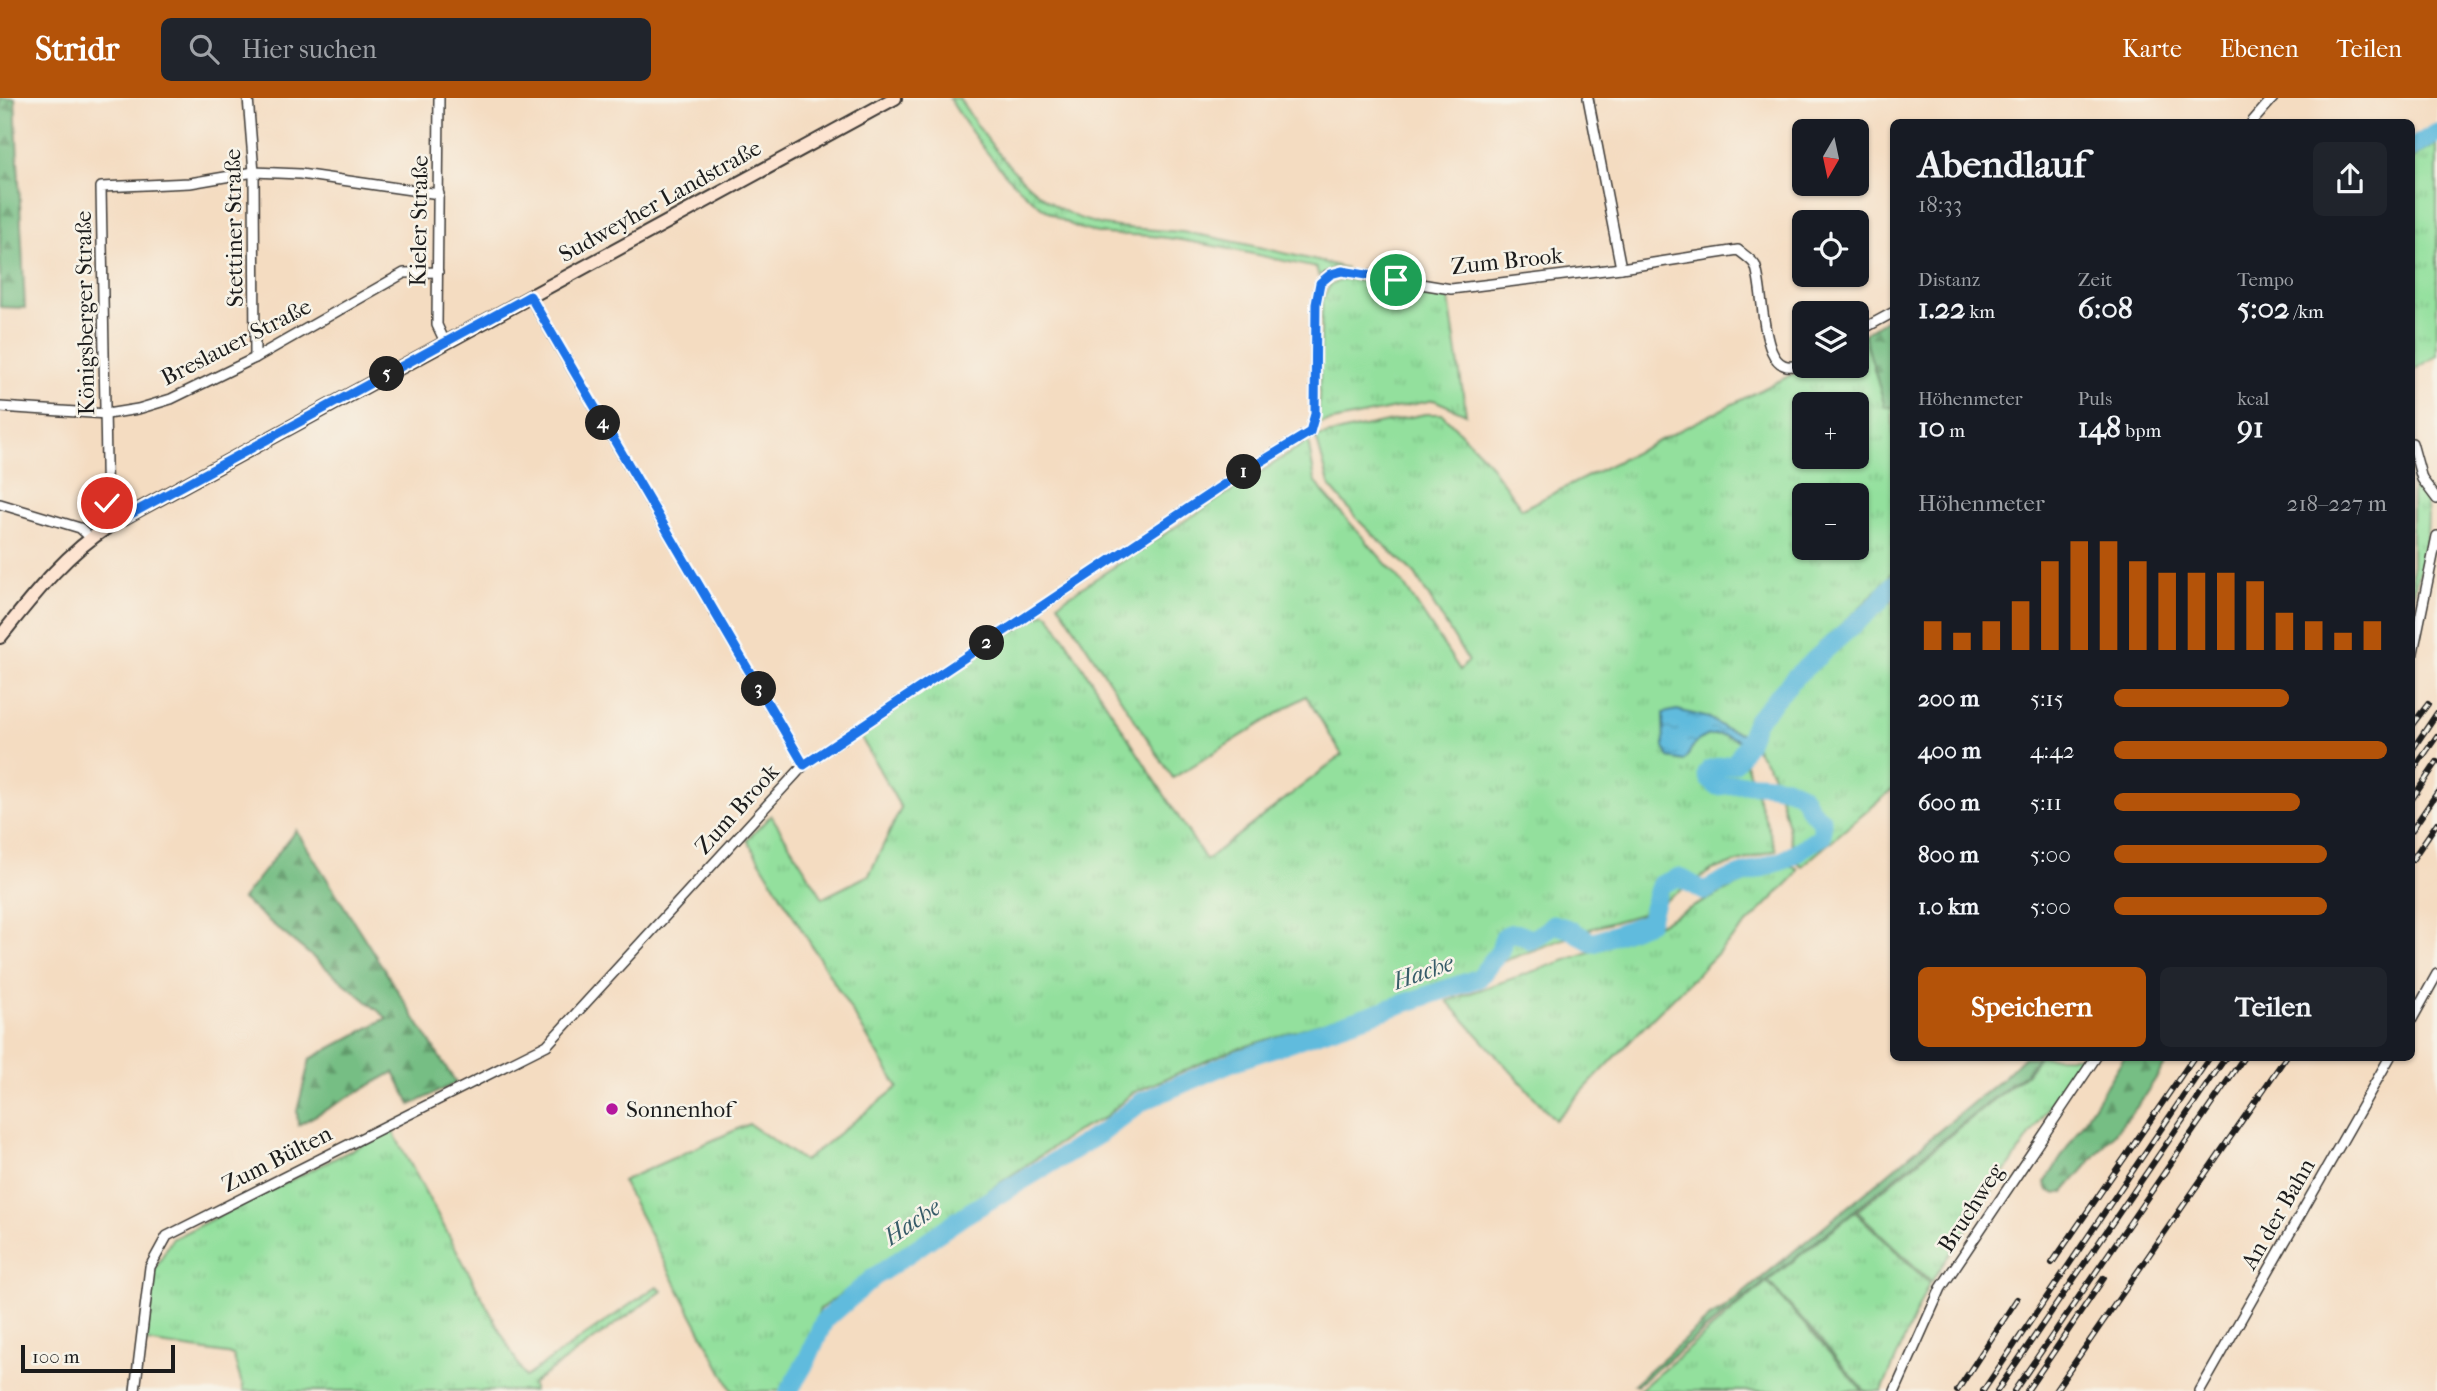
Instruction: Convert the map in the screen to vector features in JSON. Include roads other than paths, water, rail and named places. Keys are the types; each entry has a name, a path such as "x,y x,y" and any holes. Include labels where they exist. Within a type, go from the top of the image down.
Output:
{"main road":[{"name":"Sudweyher Landstraße","path":"0,637 70,554 109,526 895,98"}],"street":[{"name":"Stettiner Straße","path":"248,98 254,172 255,358"},
{"name":"Kieler Straße","path":"439,98 437,325 445,342"},
{"path":"1588,98 1622,268"},
{"path":"2255,119 2273,98"},
{"name":"Königsberger Straße","path":"109,526 101,187 190,183 254,172 300,174 439,194"},
{"name":"Zum Brook","path":"547,1045 804,765 1226,483 1310,432 1315,414 1316,304 1320,283 1328,275 1342,271 1451,289 1622,268 1738,250 1754,264 1769,347 1783,366 1792,366"},
{"name":"Breslauer Straße","path":"0,407 107,414 172,399 255,358 404,273 438,272"},
{"path":"530,296 804,765"},
{"path":"1869,326 1890,314"},
{"path":"2415,454 2422,479 2437,499"},
{"path":"0,504 80,528 91,538"},
{"path":"2415,642 2437,536"},
{"path":"2415,1014 2437,974"},
{"name":"Zum Bülten","path":"135,1391 150,1267 167,1236 547,1045"},
{"name":"Bruchweg","path":"1895,1391 1941,1288 2093,1061"},
{"name":"An der Bahn","path":"2200,1391 2388,1061"}],"water":[{"path":"1677,710 1709,718 1724,728 1744,734 1756,721 1747,744 1719,734 1705,736 1693,746 1684,761 1669,758 1664,747 1663,713"}],"waterway":[{"name":"Hache","path":"2415,146 2437,133"},
{"name":"Hache","path":"789,1391 807,1360 824,1321 873,1278 965,1215 1103,1132 1141,1102 1232,1062 1479,978 1500,951 1504,937 1508,935 1518,934 1531,940 1553,924 1569,929 1593,943 1649,922 1660,885 1679,877 1704,891 1721,882 1784,860 1822,836 1822,820 1810,810 1805,799 1797,792 1762,784 1717,786 1707,774 1710,769 1735,763 1747,744 1756,721 1796,676 1877,604 1890,589"}],"railway":[{"path":"2415,721 2428,704"},
{"path":"2415,746 2437,713"},
{"path":"2415,768 2437,736"},
{"path":"2415,795 2437,762"},
{"path":"2415,826 2437,793"},
{"path":"2415,856 2437,823"},
{"path":"2052,1263 2191,1061"},
{"path":"1983,1391 2207,1061"},
{"path":"1997,1391 2223,1061"},
{"path":"2014,1391 2241,1061"},
{"path":"2055,1391 2283,1061"},
{"path":"2027,1391 2104,1278"},
{"path":"1957,1391 2017,1299"}],"place":[{"name":"Sonnenhof","path":"612,1109"}]}
